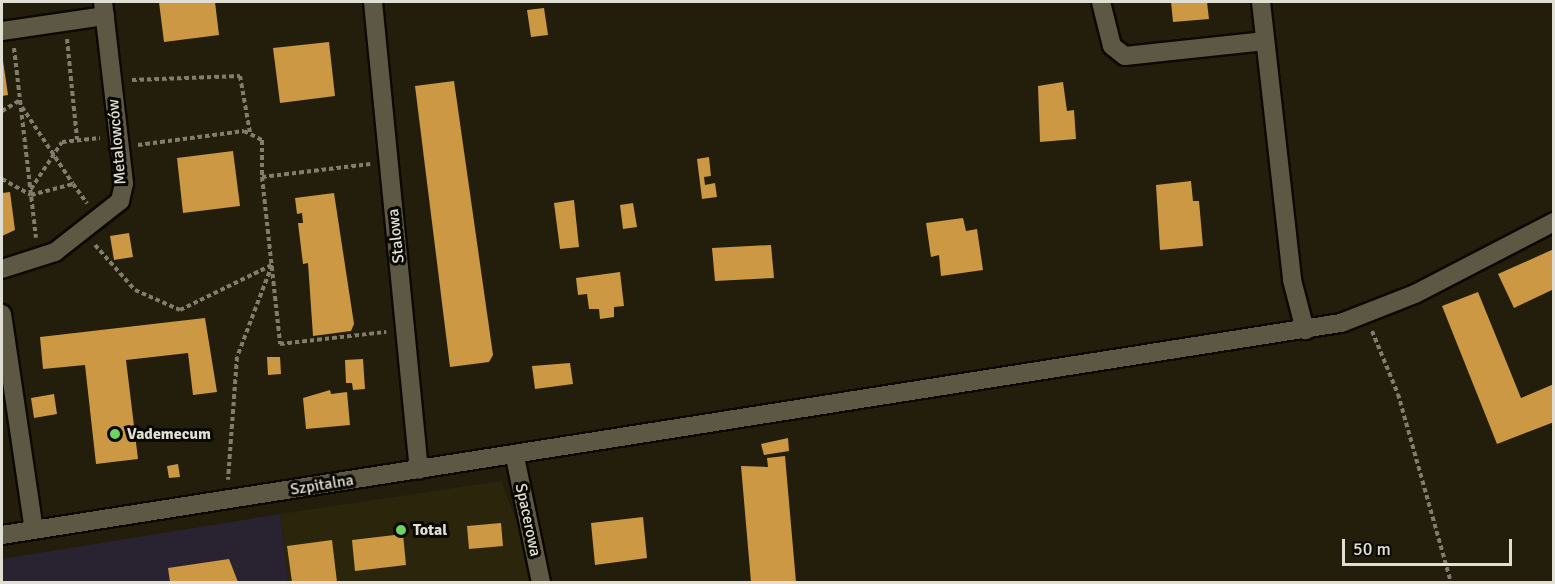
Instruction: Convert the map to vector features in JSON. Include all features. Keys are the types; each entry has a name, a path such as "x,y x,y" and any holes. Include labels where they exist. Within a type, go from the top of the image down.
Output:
{"street":[{"name":"Stalowa","path":"373,2 419,470"},
{"path":"1101,2 1112,46 1125,56 1265,41"},
{"path":"1261,2 1292,280 1305,330"},
{"name":"Metalowców","path":"2,268 39,259 84,233 120,201 119,142 104,9 65,22 7,30"},
{"name":"Szpitalna","path":"2,535 515,457 1305,330 1365,314 1554,222"},
{"path":"2,314 34,530"},
{"name":"Spacerowa","path":"515,457 541,582"}],"path":[{"path":"65,22 77,140"},
{"path":"7,30 21,106 39,259"},
{"path":"112,81 240,76 250,134"},
{"path":"2,111 20,100"},
{"path":"21,106 100,220"},
{"path":"31,192 62,141 119,142 250,134 262,140 262,177 280,344 406,330"},
{"path":"262,177 389,161"},
{"path":"2,179 31,192 73,184"},
{"path":"84,233 135,290 180,310 272,265"},
{"path":"236,498 226,474 237,357 272,265"},
{"path":"1365,314 1398,394 1451,582"}],"shaded area":[{"name":"Total","path":"501,481 526,545 529,582 288,582 280,514"},
{"path":"280,514 288,582 2,582 2,559"}],"building":[{"path":"159,2 215,2 219,35 164,42"},
{"path":"1171,2 1207,2 1209,19 1173,22"},
{"path":"544,8 548,35 531,37 527,10"},
{"path":"329,42 335,96 280,103 273,48"},
{"path":"2,54 8,95 2,96"},
{"path":"454,81 493,355 489,362 450,367 415,86"},
{"path":"1063,82 1067,111 1074,110 1076,139 1040,142 1038,86"},
{"path":"233,151 240,206 183,213 177,158"},
{"path":"709,157 711,176 704,177 705,185 715,183 717,197 702,199 697,159"},
{"path":"1191,181 1193,201 1199,201 1203,246 1160,250 1156,185"},
{"path":"10,192 15,230 2,236 2,193"},
{"path":"334,193 354,324 351,331 313,336 308,263 303,264 298,223 303,223 302,213 297,214 295,198"},
{"path":"574,200 579,247 560,249 554,203"},
{"path":"633,203 637,227 623,229 620,205"},
{"path":"963,218 966,231 977,229 983,270 941,276 939,255 931,257 926,223"},
{"path":"129,233 133,257 114,260 110,236"},
{"path":"771,245 774,278 715,281 712,248"},
{"path":"1554,249 1554,289 1514,308 1498,274"},
{"path":"620,272 624,306 614,307 614,317 600,319 599,309 589,309 587,294 578,295 576,278"},
{"path":"1478,292 1521,398 1554,384 1554,422 1497,444 1442,306"},
{"path":"205,318 217,392 193,395 188,353 126,360 138,459 96,464 85,365 43,369 40,337"},
{"path":"267,357 280,357 281,374 268,375"},
{"path":"363,359 365,389 353,390 352,383 346,383 345,360"},
{"path":"570,363 573,384 535,389 532,366"},
{"path":"330,390 331,394 347,392 350,425 306,429 303,398"},
{"path":"54,394 57,414 34,418 31,398"},
{"path":"788,438 789,451 764,455 761,444"},
{"path":"785,456 796,582 751,582 741,466 768,467 767,458"},
{"path":"178,464 180,477 169,478 167,466"},
{"path":"643,517 647,558 595,565 591,523"},
{"path":"501,523 503,546 469,549 467,526"},
{"path":"403,534 406,565 355,571 352,540"},
{"path":"332,540 337,582 292,582 287,546"},
{"path":"229,559 238,582 170,582 168,568"}],"place":[{"name":"Vademecum","path":"115,434"},
{"name":"Total","path":"401,530"}]}
